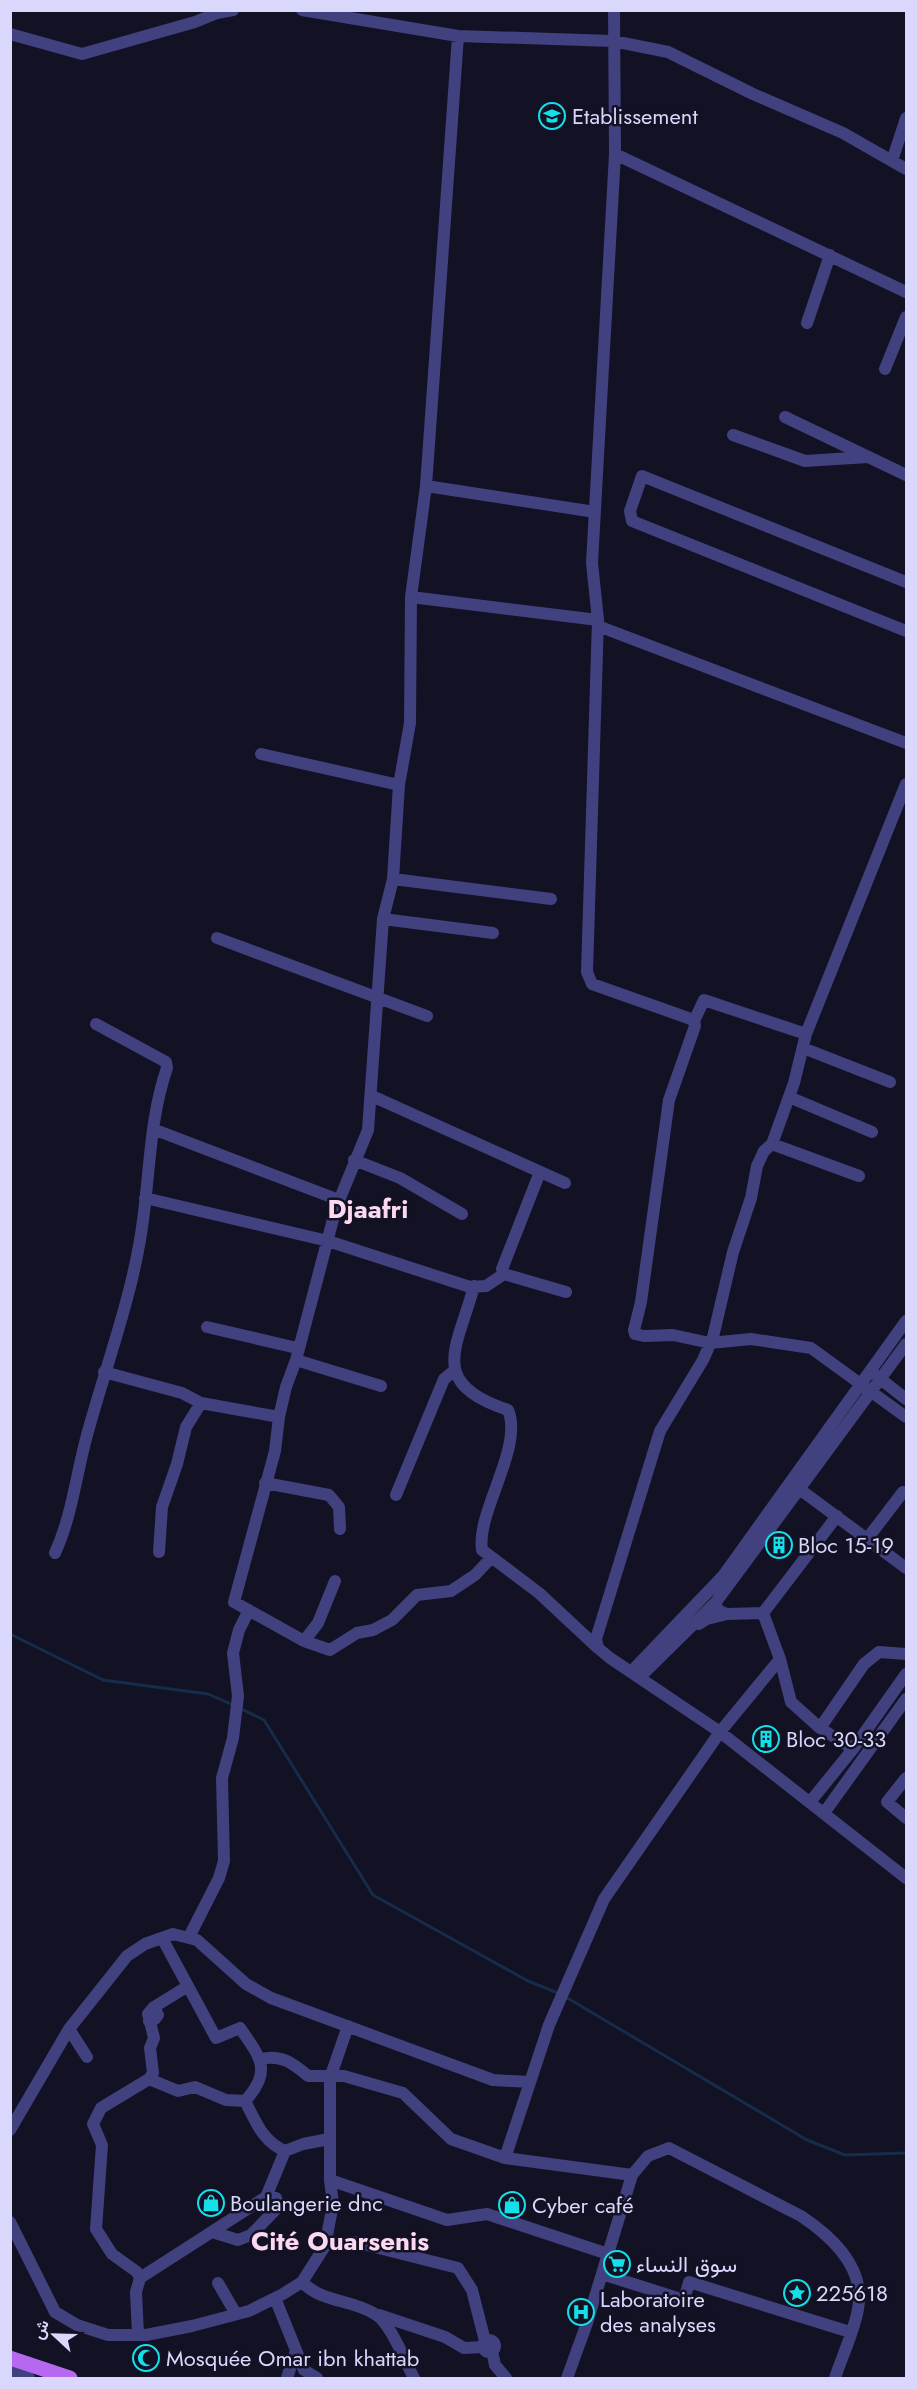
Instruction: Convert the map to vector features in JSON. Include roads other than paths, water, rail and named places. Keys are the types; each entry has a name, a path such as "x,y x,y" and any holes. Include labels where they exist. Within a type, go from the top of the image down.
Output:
{"main road":[{"path":"14,2368 70,2379"}],"street":[{"path":"10,34 82,54 232,10"},
{"path":"302,10 458,36 613,41 668,52 753,94 843,133 906,169"},
{"path":"614,10 615,154 592,563 598,623 588,981 694,1021"},
{"path":"458,36 426,486 411,597 410,723 399,785 393,879 383,919 368,1130 339,1200 279,1417 275,1450 234,1602 304,1641 330,1650 357,1633 381,1627 392,1620 417,1595 451,1591 475,1575 491,1558"},
{"path":"892,161 906,118"},
{"path":"615,154 906,292"},
{"path":"807,323 830,255"},
{"path":"885,369 906,317"},
{"path":"785,417 906,475"},
{"path":"734,435 810,462 868,457"},
{"path":"906,582 642,476 630,511 632,521 906,631"},
{"path":"426,486 595,513"},
{"path":"411,597 598,623 906,743"},
{"path":"261,754 399,785"},
{"path":"598,1648 596,1640 660,1431 710,1343 733,1252 751,1198 757,1166 764,1151 772,1144 789,1097 806,1034 906,784"},
{"path":"393,879 551,899"},
{"path":"383,919 493,933"},
{"path":"217,938 427,1016"},
{"path":"806,1034 704,1000 694,1021 695,1026 669,1100 635,1334 673,1335 710,1343 751,1339 811,1348 906,1417"},
{"path":"55,1553 70,1511 81,1457 125,1305 141,1229 154,1114 168,1068 166,1062 96,1024"},
{"path":"803,1048 890,1082"},
{"path":"372,1096 565,1183"},
{"path":"789,1097 872,1131"},
{"path":"153,1129 339,1200"},
{"path":"772,1144 859,1176"},
{"path":"354,1160 400,1178 462,1214"},
{"path":"504,1274 502,1269 540,1172"},
{"path":"145,1198 328,1241 470,1287 486,1286 504,1274 566,1292"},
{"path":"474,1286 455,1340 454,1371 457,1379 482,1401 508,1410 511,1417 507,1451 481,1546 491,1558 539,1593 598,1648 720,1732 906,1878"},
{"path":"636,1674 723,1576 906,1321"},
{"path":"207,1327 297,1354 381,1386"},
{"path":"682,1636 716,1602 798,1488 880,1379 902,1354 906,1344"},
{"path":"396,1495 444,1379 454,1371"},
{"path":"869,1371 906,1399"},
{"path":"104,1372 182,1393 201,1403 279,1417"},
{"path":"159,1552 162,1507 177,1464 186,1427 201,1403"},
{"path":"265,1483 329,1495 339,1507 340,1528"},
{"path":"798,1488 906,1568"},
{"path":"867,1539 903,1492"},
{"path":"763,1613 837,1515"},
{"path":"304,1641 318,1623 335,1581"},
{"path":"716,1602 717,1610 727,1614"},
{"path":"189,1937 219,1878 224,1861 222,1778 233,1737 238,1696 233,1653 239,1630 249,1610"},
{"path":"636,1674 682,1636 707,1619 727,1614 763,1613"},
{"path":"763,1613 780,1659 791,1702 820,1728 853,1749"},
{"path":"820,1728 864,1664 879,1652 906,1654"},
{"path":"505,2158 549,2025 582,1947 611,1887 720,1732 780,1659"},
{"path":"810,1802 853,1749 906,1674"},
{"path":"824,1813 906,1699"},
{"path":"906,1778 887,1802 906,1818"},
{"path":"10,2130 69,2029 127,1956 145,1944 173,1934 189,1937 208,1948 238,1978 254,1990 498,2081 530,2082"},
{"path":"162,1938 216,2038 240,2028 261,2059 261,2078 245,2101"},
{"path":"140,2278 137,2272 112,2254 96,2229 102,2145 93,2124 101,2108 149,2079 153,2073 150,2048 154,2038 148,2014 154,2007 188,1986"},
{"path":"10,2222 55,2312 77,2325 108,2335 138,2335 236,2314 275,2298 302,2282 325,2246 333,2204 329,2139 330,2078 348,2026"},
{"path":"69,2029 87,2057"},
{"path":"261,2059 273,2056 292,2062 308,2076 330,2078 344,2076 403,2093 451,2139 505,2158 632,2175"},
{"path":"149,2079 178,2091 195,2087 226,2100 245,2101"},
{"path":"245,2101 266,2140 285,2151"},
{"path":"138,2335 136,2292 140,2278 266,2197 285,2151 303,2144 329,2139"},
{"path":"567,2379 632,2175 648,2156 669,2148 817,2227 836,2244 847,2259 855,2276 858,2308 835,2379"},
{"path":"330,2180 447,2220 487,2214 608,2254"},
{"path":"212,2232 237,2240 251,2235 279,2206 276,2198 266,2197"},
{"path":"355,2242 458,2268 472,2290 486,2346 495,2365 506,2379"},
{"path":"602,2274 684,2300 689,2282 850,2332"},
{"path":"302,2282 310,2290 322,2296 445,2337 464,2348 486,2346"},
{"path":"218,2283 236,2314"},
{"path":"275,2298 304,2370 317,2379"},
{"path":"375,2313 385,2323 414,2379"},
{"path":"287,2379 296,2351"},
{"path":"14,2368 29,2379"}],"waterway":[{"path":"10,1634 103,1680 208,1694 233,1705"},
{"path":"239,1708 264,1720 373,1895 528,1981 558,1993"},
{"path":"564,1996 807,2140 845,2155 906,2153"}],"place":[{"name":"Etablissement","path":"552,116"},
{"name":"Bloc 15-19","path":"779,1545"},
{"name":"Bloc 30-33","path":"766,1739"},
{"name":"Boulangerie dnc","path":"211,2203"},
{"name":"Cyber café","path":"512,2205"},
{"name":"سوق النساء","path":"617,2264"},
{"name":"225618","path":"797,2293"},
{"name":"Laboratoire des analyses","path":"581,2312"},
{"name":"Mosquée Omar ibn khattab","path":"146,2358"}],"district":[{"name":"Djaafri","path":"368,1209"},
{"name":"Cité Ouarsenis","path":"340,2241"}]}
